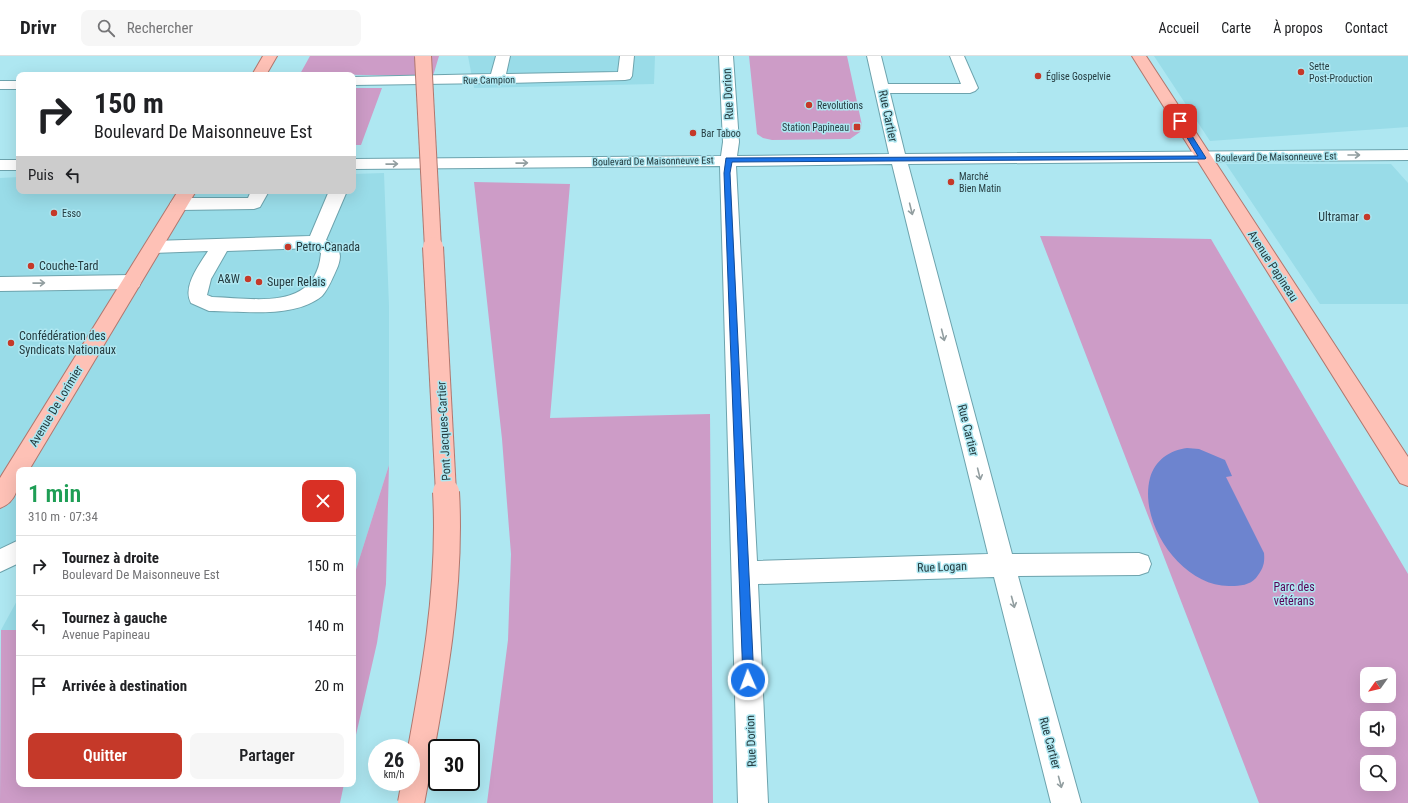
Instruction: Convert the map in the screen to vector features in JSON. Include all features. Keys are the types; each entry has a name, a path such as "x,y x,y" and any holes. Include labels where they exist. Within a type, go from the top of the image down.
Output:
{"main road":[{"path":"261,72 270,56"},
{"name":"Pont Jacques-Cartier","path":"411,803 441,634 445,597 448,528 423,56"},
{"name":"Avenue Papineau","path":"1139,56 1408,476"},
{"name":"Avenue De Lorimier","path":"19,467 183,198"},
{"name":"Avenue De Lorimier","path":"0,498 16,472"}],"street":[{"path":"497,80 503,56"},
{"name":"Rue Campion","path":"356,81 497,80 625,76 627,56"},
{"name":"Rue Dorion","path":"726,56 731,142 727,173 745,573 753,803"},
{"name":"Rue Cartier","path":"874,56 883,89 898,159 1002,565 1066,803"},
{"path":"883,89 970,88 957,56"},
{"path":"0,85 16,85"},
{"name":"Boulevard De Maisonneuve Est","path":"356,164 729,160 1203,158 1408,155"},
{"path":"0,165 16,165"},
{"path":"183,198 254,203 258,194"},
{"path":"316,242 337,194"},
{"path":"153,247 316,242 330,250 329,265 316,290 303,299 280,305 209,304 198,298 196,293 198,284 221,245"},
{"path":"0,284 132,282"},
{"path":"0,561 16,553"},
{"name":"Rue Logan","path":"745,573 1002,565 1139,564"}],"shaded area":[{"path":"468,56 655,56 654,84 474,88"},
{"path":"1154,56 1408,56 1408,127 1210,141"},
{"path":"1226,164 1391,164 1408,183 1408,304 1320,304"},
{"path":"384,173 389,306 389,465 356,570 356,467 16,467 16,556 0,556 0,178 16,177 16,194 356,194 356,174"},
{"path":"16,602 16,630 1,630"}],"green space":[{"path":"310,56 439,56 433,76 356,75 356,72 301,72"},
{"path":"749,56 847,56 862,125 860,132 850,139 772,140 763,138 757,134"},
{"path":"356,88 382,88 361,145 356,145"},
{"path":"474,182 570,184 550,418 710,414 713,803 487,803 508,640 511,554 502,439"},
{"name":"Parc des vétérans","path":"1040,236 1211,239 1408,574 1408,803 1259,803"},
{"path":"389,465 386,584 377,643 356,735 356,570"},
{"path":"1,630 16,630 16,787 343,787 340,803 0,803"}],"water":[{"path":"1187,448 1199,449 1225,460 1232,476 1226,477 1264,553 1264,563 1262,569 1256,578 1248,584 1231,586 1213,584 1196,576 1181,565 1168,550 1158,533 1151,515 1148,496 1152,472 1159,461 1164,457 1175,451"}],"place":[{"name":"Sette Post-Production","path":"1301,72"},
{"name":"Église Gospelvie","path":"1038,76"},
{"name":"Revolutions","path":"809,105"},
{"name":"Station Papineau","path":"857,127"},
{"name":"Bar Taboo","path":"693,133"},
{"name":"Marché Bien Matin","path":"951,182"},
{"name":"Esso","path":"54,213"},
{"name":"Ultramar","path":"1367,217"},
{"name":"Petro-Canada","path":"288,247"},
{"name":"Couche-Tard","path":"31,266"},
{"name":"A&W","path":"248,279"},
{"name":"Super Relais","path":"259,282"},
{"name":"Confédération des Syndicats Nationaux","path":"11,343"}],"route":[{"path":"748,680 745,573 727,173 729,160 1203,158 1180,121"}]}
